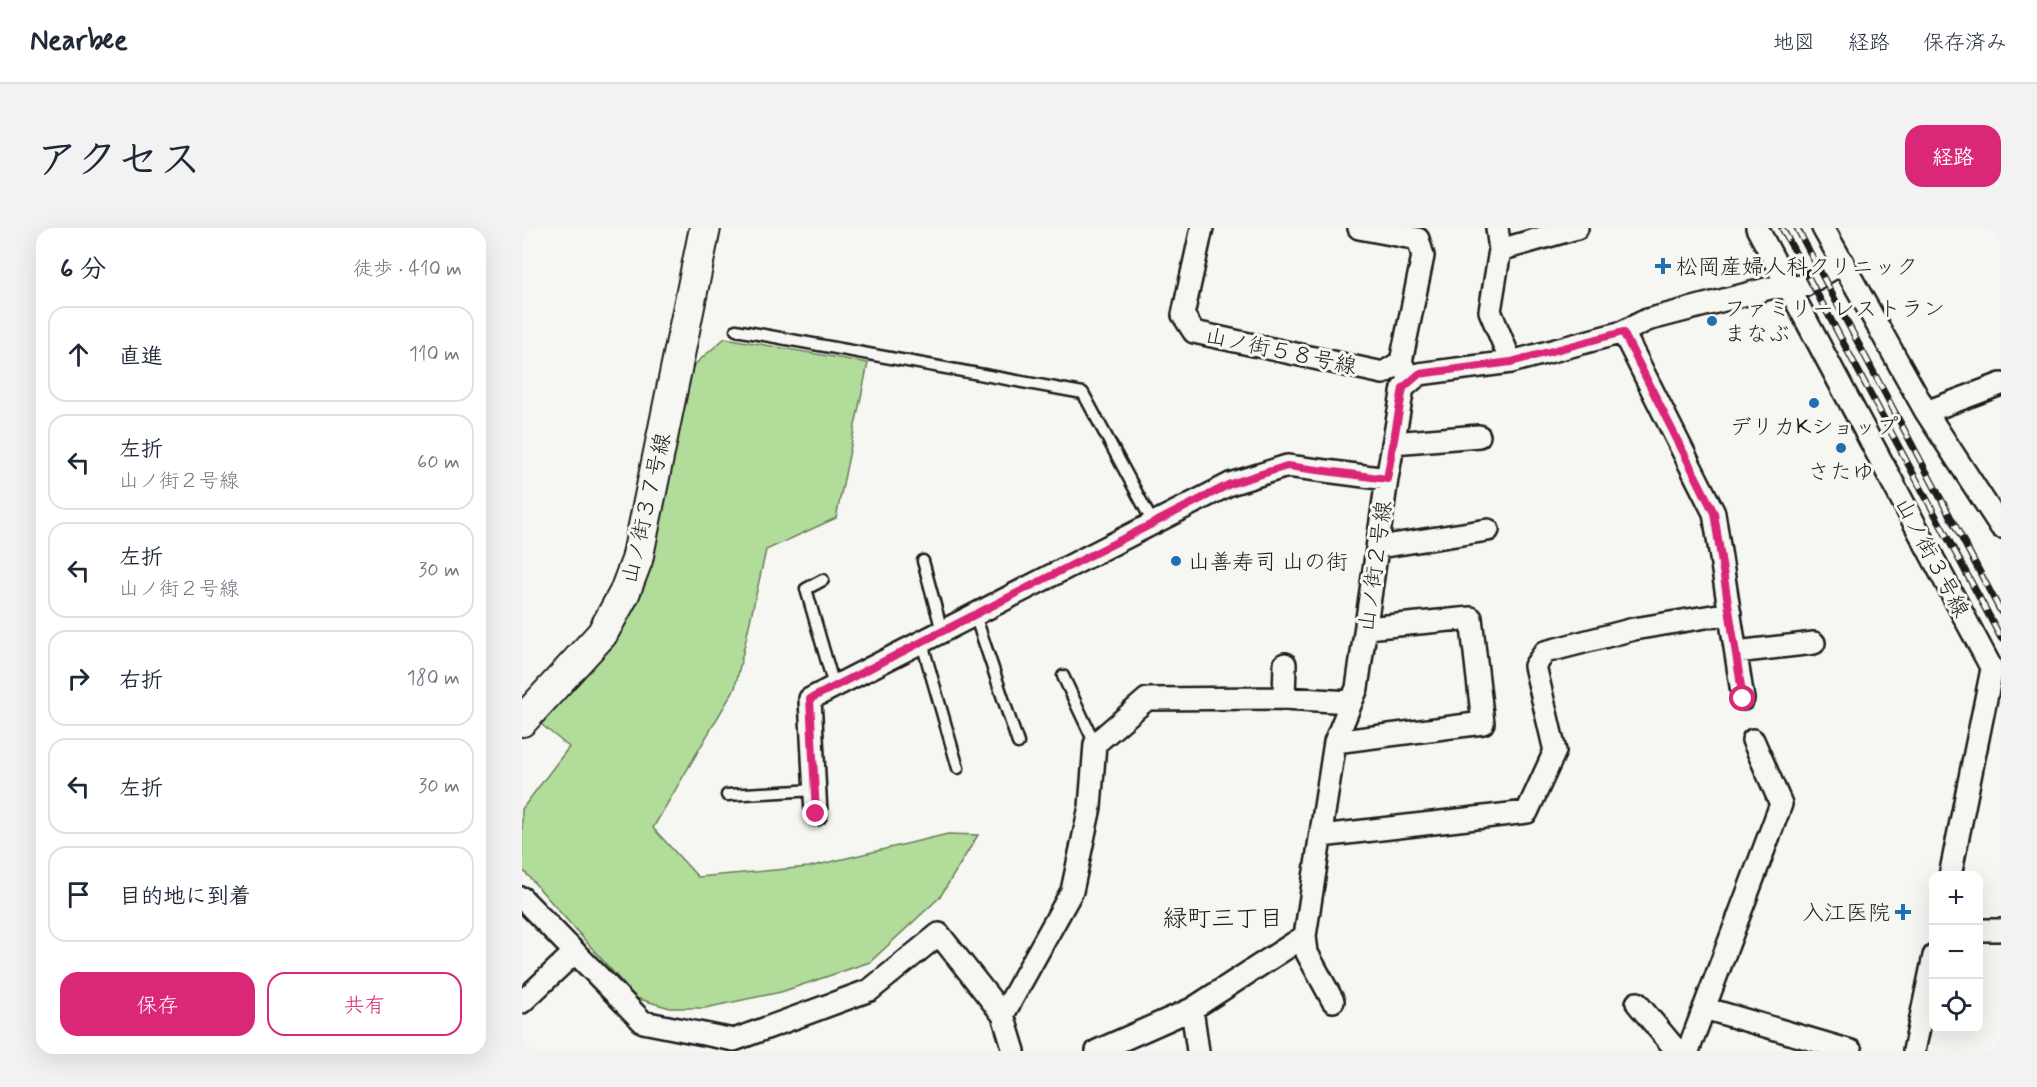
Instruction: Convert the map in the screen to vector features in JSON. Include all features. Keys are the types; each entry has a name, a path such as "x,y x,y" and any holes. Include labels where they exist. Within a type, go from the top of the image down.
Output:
{"street":[{"name":"山ノ街３７号線","path":"522,721 602,634 624,594 637,560 705,228"},
{"name":"山ノ街５８号線","path":"1202,228 1184,315 1194,332 1383,373 1401,362"},
{"path":"1359,228 1418,239 1422,256 1401,362 1411,381 1419,374 1511,362 1623,332 1647,320 1770,288 1804,286 1843,262"},
{"path":"1497,228 1500,250 1490,311 1511,362"},
{"path":"1500,250 1577,228"},
{"name":"山ノ街３号線","path":"1757,228 1997,676 1951,871"},
{"path":"1831,229 1843,262 1926,412 2000,522"},
{"path":"1623,332 1714,513 1743,699"},
{"name":"山ノ街２号線","path":"1305,936 1335,742 1357,688 1393,443 1403,388 1411,381"},
{"path":"1926,412 2001,384"},
{"path":"1393,443 1479,436"},
{"path":"816,814 810,699 1230,484 1287,466 1387,479"},
{"path":"1379,547 1488,530"},
{"path":"1321,836 1527,812 1555,751 1535,666 1545,652 1634,629 1730,613"},
{"path":"1335,742 1483,723 1471,618 1365,628"},
{"path":"1736,652 1814,642"},
{"path":"1284,698 1285,663"},
{"path":"1003,1015 1072,891 1090,807 1095,744 1147,699 1284,698 1350,702"},
{"path":"1688,1051 1781,804 1753,740"},
{"path":"522,898 643,1022 734,1040 870,990 939,934 1003,1015 1014,1051"},
{"path":"1983,930 2001,930"},
{"path":"1097,1051 1192,1009 1305,936 1307,953 1333,1001"},
{"path":"522,1002 575,952"},
{"path":"1914,1051 1929,979"},
{"path":"1637,1003 1677,1051"},
{"path":"1704,1008 1851,1051"},
{"path":"1192,1009 1198,1051"}],"lane":[{"path":"736,330 1083,393 1153,524"},
{"path":"923,561 942,631"},
{"path":"823,580 806,589 834,686"},
{"path":"975,615 1018,743"},
{"path":"922,643 958,768"},
{"path":"1063,676 1095,744"},
{"path":"727,795 815,790"}],"green space":[{"path":"725,338 868,363 836,518 766,550 735,688 653,828 698,877 809,867 948,834 978,835 940,897 870,962 781,992 705,1008 670,1008 636,998 522,869 522,809 569,747 537,721 616,624 686,372"}],"railway":[{"path":"1782,228 2001,638"},
{"path":"1797,228 2001,612"}],"place":[{"name":"松岡産婦人科クリニック","path":"1663,266"},
{"name":"ファミリーレストラン まなぶ","path":"1712,321"},
{"name":"デリカKショップ","path":"1814,403"},
{"name":"さたゆ","path":"1841,448"},
{"name":"山善寿司 山の街","path":"1176,561"},
{"name":"入江医院","path":"1903,912"}],"district":[{"name":"緑町三丁目","path":"1223,918"}],"route":[{"path":"816,814 810,699 1230,484 1287,466 1387,479 1403,388 1419,374 1511,362 1623,332 1714,513 1743,699"}]}
